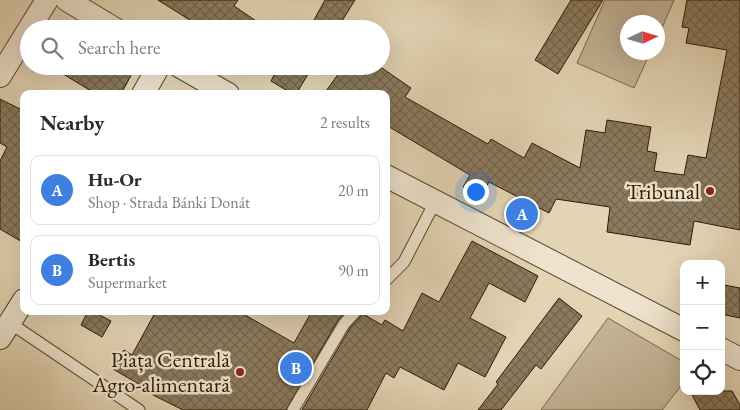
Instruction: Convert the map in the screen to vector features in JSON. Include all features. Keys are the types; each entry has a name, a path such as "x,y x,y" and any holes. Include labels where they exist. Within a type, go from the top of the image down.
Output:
{"street":[{"path":"35,20 47,0"},
{"path":"67,0 100,20"},
{"path":"0,76 20,44"},
{"path":"145,90 154,75"},
{"path":"195,75 221,90"},
{"path":"390,178 680,328"},
{"path":"5,331 20,307"},
{"path":"723,350 740,358"}],"lane":[{"path":"390,276 404,262 435,202"},
{"path":"293,410 344,324 352,315"},
{"path":"5,331 139,410"}],"shaded area":[{"path":"605,0 674,0 665,21 665,15 620,15 620,60 647,60 634,88 577,63"},
{"path":"608,318 680,360 680,387 662,410 541,410"}],"building":[{"path":"158,0 238,0 234,6 255,20 190,20"},
{"path":"325,0 355,0 343,20 314,20"},
{"path":"571,0 603,0 558,74 535,60"},
{"path":"687,0 740,0 740,230 694,221 690,245 607,232 610,207 556,199 549,213 489,182 481,197 463,187 470,175 390,127 390,90 327,90 338,75 390,74 411,88 405,97 488,144 491,139 524,158 532,143 580,168 586,130 605,133 607,120 651,127 647,151 657,153 654,171 684,175 688,155 706,158 727,50 686,43 689,28 682,27"},
{"path":"65,75 131,75 123,90 89,90"},
{"path":"274,75 308,75 298,90 286,90 271,81"},
{"path":"0,99 20,109 20,241 0,229 0,161 7,147 0,143"},
{"path":"472,241 538,276 525,302 489,283 470,318 506,337 485,377 458,363 444,390 400,367 394,378 386,373 367,410 302,410 350,328 362,315 382,325 385,320 403,331 422,293 439,302"},
{"path":"725,285 740,288 740,318 725,315"},
{"path":"559,298 582,316 541,369 536,365 501,410 478,410 498,384 496,382"},
{"path":"86,315 100,315 111,321 102,337 81,325"},
{"path":"154,315 245,315 294,343 310,315 342,315 286,410 183,410 153,395 154,393 113,369 124,350 132,355"},
{"path":"725,391 732,391 740,405 740,410 700,410 692,395 725,395"}],"place":[{"name":"Tribunal","path":"710,191"},
{"name":"Hu-Or","path":"522,214"},
{"name":"Bertis","path":"296,368"},
{"name":"Piața Centrală Agro-alimentară","path":"240,372"}]}
